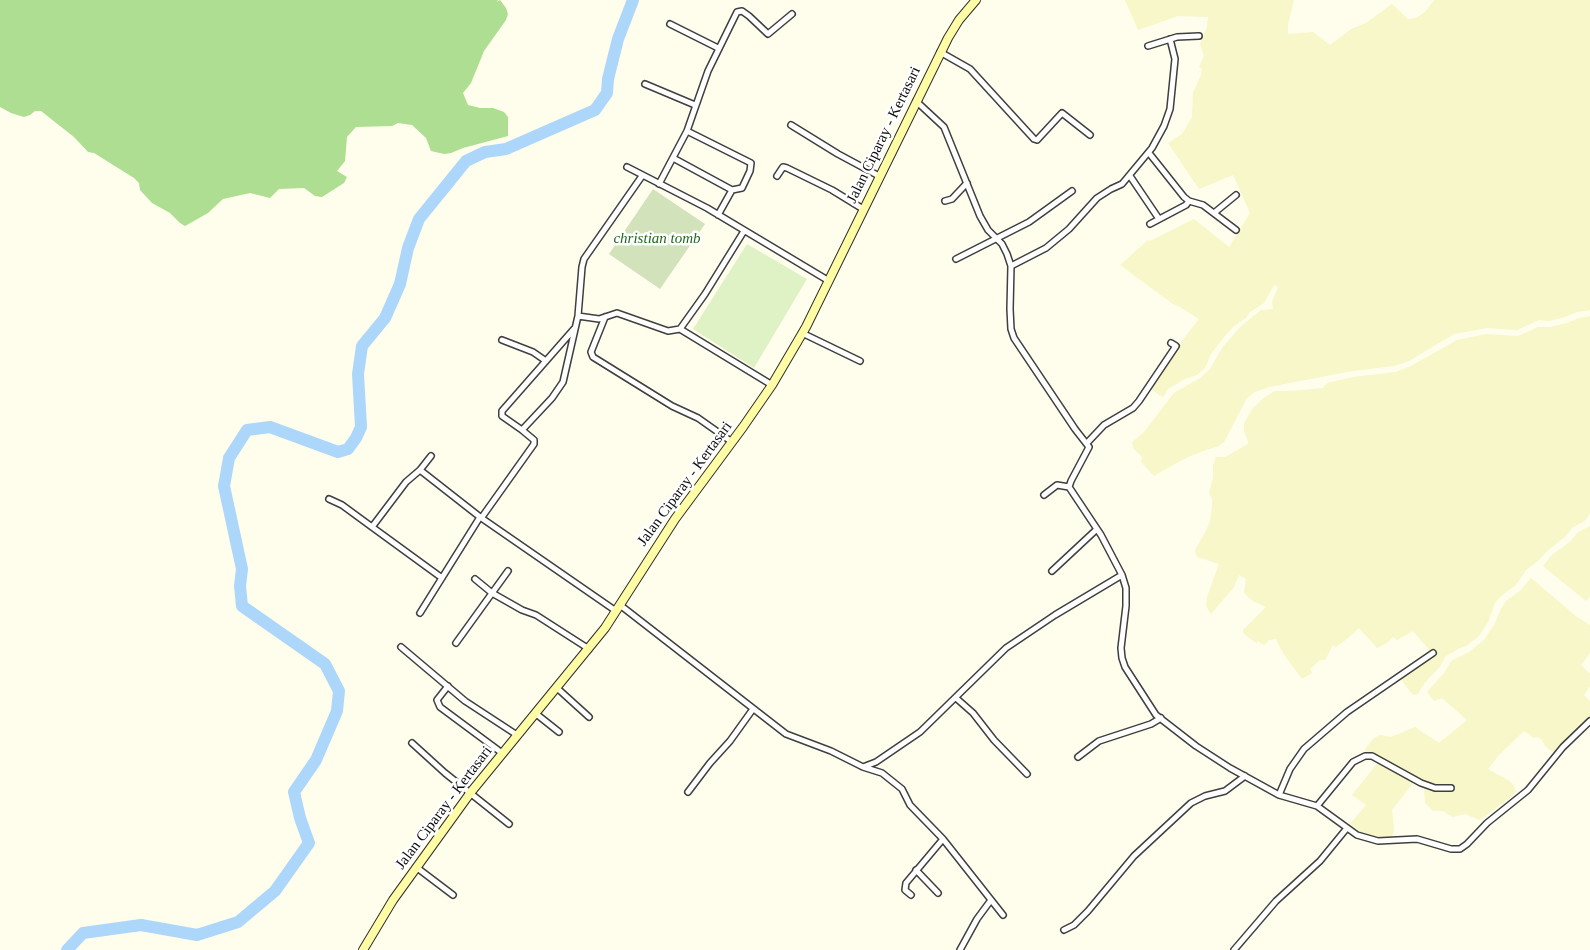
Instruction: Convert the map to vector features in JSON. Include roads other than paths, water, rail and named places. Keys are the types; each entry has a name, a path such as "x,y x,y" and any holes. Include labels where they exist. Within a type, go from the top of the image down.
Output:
{"main road":[{"name":"Jalan Ciparay - Kertasari","path":"363,950 393,900 471,792 535,712 589,649 618,608 675,519 772,385 802,333 829,280 940,52 959,20 976,0"}],"street":[{"path":"659,184 686,131 718,48 737,12 742,11 768,34 792,14"},
{"path":"670,24 718,48"},
{"path":"1148,46 1170,39 1199,36"},
{"path":"1011,266 1046,248 1069,229 1097,198 1122,184 1149,153 1164,126 1170,109 1175,59 1170,39"},
{"path":"940,52 970,69 1034,139 1037,140 1062,113 1090,135"},
{"path":"645,84 695,105"},
{"path":"916,101 944,127 980,216 988,230 1002,244 1011,266 1010,309 1014,338 1075,429 1087,443 1089,450 1071,481 1070,487"},
{"path":"791,125 838,154 879,176"},
{"path":"673,158 732,190 742,188 752,167 752,162 686,131"},
{"path":"1149,153 1184,197 1189,201 1203,205 1236,230"},
{"path":"627,167 718,215 829,280"},
{"path":"777,176 783,167 788,168 832,190 863,209"},
{"path":"522,430 552,398 563,382 578,316 584,259 642,176"},
{"path":"1130,176 1159,219"},
{"path":"945,200 952,199 967,183"},
{"path":"718,215 732,190"},
{"path":"956,259 1029,222 1072,191"},
{"path":"1214,213 1236,194"},
{"path":"1150,224 1186,205 1189,201"},
{"path":"578,316 599,319 621,313 668,331 680,329 705,294 744,231"},
{"path":"604,317 591,352 592,357 672,406 698,418 732,442"},
{"path":"420,613 481,517 532,447 534,440 502,416 502,411 576,327"},
{"path":"680,329 772,385"},
{"path":"802,333 860,361"},
{"path":"502,340 533,352 546,361"},
{"path":"1087,443 1104,425 1133,408 1139,401 1176,346 1171,342"},
{"path":"372,527 406,482 420,470 431,456"},
{"path":"420,470 481,517 618,608 786,734 832,751 863,767 882,773 902,788 910,805 943,840 1004,915"},
{"path":"1044,495 1057,485 1061,484 1070,487 1097,529 1122,575 1126,588 1121,648 1122,658 1125,667 1156,715 1196,746 1245,776 1279,795 1317,806 1357,835 1378,841 1417,839 1451,849 1460,849 1487,823 1528,790 1563,747 1590,721"},
{"path":"329,499 342,506 442,578"},
{"path":"1052,571 1097,529"},
{"path":"456,643 508,571"},
{"path":"863,767 876,762 920,732 1006,648 1055,615 1122,575"},
{"path":"474,579 492,593 522,610 536,615 589,649"},
{"path":"401,647 470,704 517,735"},
{"path":"1279,795 1290,769 1304,749 1347,712 1433,653"},
{"path":"448,686 437,700 440,706 502,753"},
{"path":"556,688 589,717"},
{"path":"956,698 973,713 994,740 1027,774"},
{"path":"688,792 730,741 753,709"},
{"path":"535,712 559,732"},
{"path":"1078,757 1099,741 1151,724 1161,718"},
{"path":"412,743 445,773 509,824"},
{"path":"1317,806 1353,762 1365,756 1372,756 1421,783 1435,788 1451,788"},
{"path":"1064,930 1074,925 1088,911 1134,856 1191,803 1205,796 1226,791 1245,776"},
{"path":"1234,950 1276,900 1320,861 1347,828"},
{"path":"911,895 904,887 916,870 943,840"},
{"path":"416,867 453,895"},
{"path":"916,870 938,893"},
{"path":"960,950 977,919 991,900"}],"waterway":[{"path":"67,950 83,933 141,925 197,935 238,922 275,891 309,843 300,818 294,792 316,760 337,711 339,691 325,664 242,606 240,586 242,569 224,486 229,458 247,430 270,427 338,452 348,449 361,427 358,374 362,346 385,318 400,284 408,248 419,219 466,161 485,152 506,149 595,110 607,93 608,79 618,39 633,0"}],"park label":[{"name":"christian tomb","path":"657,239"}]}
